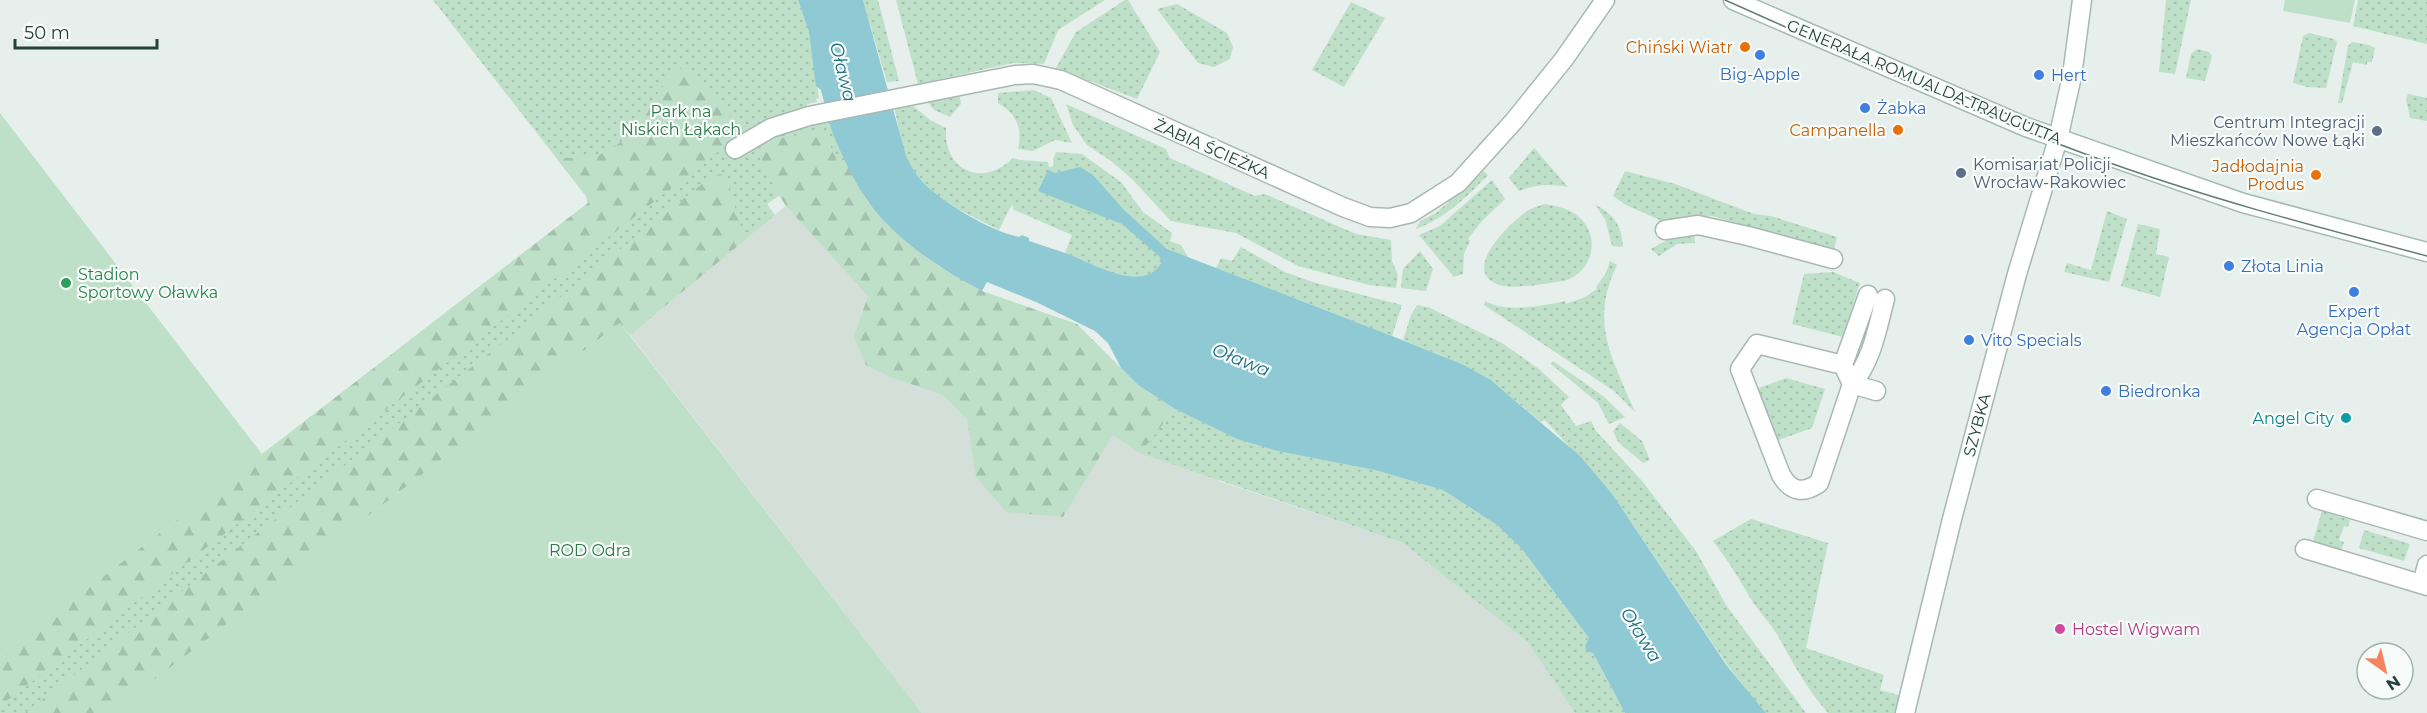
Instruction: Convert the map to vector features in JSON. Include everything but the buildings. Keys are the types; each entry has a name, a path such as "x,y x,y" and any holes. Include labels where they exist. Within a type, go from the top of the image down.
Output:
{"street":[{"name":"ŻABIA ŚCIEŻKA","path":"735,149 771,128 809,116 905,95 1015,75 1051,77 1343,207 1370,217 1390,218 1411,213 1458,183 1536,94 1564,59 1605,0"},
{"name":"GENERAŁA ROMUALDA TRAUGUTTA","path":"1733,0 1940,91 2058,139 2243,203 2427,252"},
{"name":"SZYBKA","path":"1905,713 2017,273 2058,139 2072,76 2082,0"},
{"path":"1665,230 1698,225 1833,259"},
{"path":"1876,297 1875,337 1864,370 1852,384 1819,483 1810,490 1798,491 1787,485 1781,475 1740,369 1757,344 1843,365 1876,297"},
{"path":"1843,365 1852,384 1876,391"},
{"path":"2317,499 2427,531"},
{"path":"2305,549 2424,585 2427,565"}],"shaded area":[{"path":"806,189 883,236 1219,481 1403,543 1529,642 1575,713 922,713 630,335"}],"green space":[{"name":"Park na Niskich Łąkach","path":"433,0 798,0 809,32 819,98 816,99 817,102 807,104 811,124 830,120 834,136 847,164 832,169 786,206 779,196 767,204 775,215 630,335 620,323 111,713 0,713 0,656 588,203 586,196"},
{"path":"863,0 878,0 899,81 887,82"},
{"path":"896,0 1105,0 1058,30 1044,64 1013,63 918,84"},
{"path":"1128,0 1160,52 1137,99 1056,68 1076,32"},
{"path":"2166,0 2191,0 2175,74 2159,72"},
{"path":"2285,0 2355,0 2350,23 2283,11"},
{"path":"2358,0 2427,0 2427,44 2353,26"},
{"path":"1351,2 1385,18 1344,87 1312,70"},
{"path":"1177,4 1227,33 1233,47 1230,59 1214,67 1198,63 1157,9"},
{"path":"2309,33 2334,39 2337,42 2326,88 2307,87 2293,83 2303,36"},
{"path":"2352,42 2375,48 2372,62 2367,62 2367,65 2353,62 2342,103 2338,103 2348,46"},
{"path":"2197,49 2209,52 2212,56 2205,81 2186,78 2191,54"},
{"name":"Park na Niskich Łąkach","path":"686,65 736,124 737,137 0,706 0,656 588,203 586,196 557,159 599,155 617,145 638,123 664,85"},
{"path":"1034,90 1051,98 1072,143 1055,140 1033,151 1018,149 1020,135 1017,122 998,103 998,93"},
{"path":"2408,94 2427,98 2427,121 2410,118 2406,99"},
{"path":"953,95 954,98 960,97 961,104 950,117 934,110 926,100"},
{"path":"911,104 930,120 946,128 951,155 967,170 978,173 989,172 1013,158 1048,162 1049,167 1054,166 1053,160 1056,152 1082,154 1121,182 1143,212 1172,233 1170,241 1181,245 1188,257 1172,260 1150,275 1125,276 1065,253 1072,235 1014,210 1012,204 999,230 972,217 933,192 913,169 904,150 894,106"},
{"path":"1066,104 1166,149 1170,158 1255,196 1265,194 1356,234 1391,240 1392,261 1398,275 1396,288 1369,285 1298,266 1236,233 1171,221 1132,179 1087,145 1073,125"},
{"name":"Stadion Sportowy Oławka","path":"0,113 262,454 0,656"},
{"path":"824,130 839,166 847,164 867,201 897,233 939,266 982,291 1077,324 1138,385 1175,409 1140,453 1113,435 1063,517 1006,512 976,477 967,419 943,395 890,377 866,365 854,337 868,296 786,206 760,162 760,155 766,141"},
{"path":"1534,148 1568,187 1543,185 1519,191 1509,178"},
{"path":"1484,171 1488,175 1463,199 1446,213 1416,229 1420,221 1436,213"},
{"path":"1625,171 1675,184 1754,214 1771,216 1837,237 1834,250 1712,216 1662,221 1626,205 1613,196"},
{"path":"719,174 725,175 745,240 630,335 620,323 111,713 25,713 518,331 702,184"},
{"path":"1492,180 1505,199 1481,222 1468,239 1470,241 1464,254 1463,274 1454,277 1419,235 1440,226"},
{"path":"1544,204 1571,211 1586,225 1592,244 1591,254 1581,271 1564,281 1522,286 1499,285 1488,278 1484,269 1486,259 1500,236 1519,217"},
{"path":"1595,205 1607,212 1616,222 1621,233 1623,247 1612,246 1605,219"},
{"path":"2107,211 2127,219 2109,282 2064,272 2067,263 2091,270"},
{"path":"2138,224 2160,229 2156,254 2169,257 2160,297 2121,286"},
{"path":"1694,233 1695,243 1677,244 1659,256 1651,249 1674,236"},
{"path":"1241,247 1285,272 1316,283 1402,305 1392,336 1216,268 1221,258 1232,261"},
{"path":"1420,251 1433,269 1426,291 1401,288 1403,269"},
{"path":"1610,261 1617,265 1609,286 1604,322 1612,357 1635,412 1614,391 1484,305 1485,301 1513,308 1565,301 1566,304 1585,297 1597,289"},
{"path":"1833,272 1860,283 1843,337 1792,324 1804,274"},
{"path":"1417,305 1428,307 1502,343 1539,369 1569,397 1561,405 1576,426 1591,421 1596,431 1642,481 1696,551 1726,605 1806,713 1766,713 1763,710 1728,666 1613,495 1545,420 1541,422 1491,380 1464,365 1403,340 1411,315"},
{"name":"ROD Odra","path":"620,323 922,713 111,713 561,368"},
{"path":"1553,361 1603,396 1625,417 1609,424 1598,403 1551,364"},
{"path":"1786,378 1825,389 1812,428 1776,441 1756,389"},
{"path":"1175,409 1237,439 1375,470 1443,490 1497,525 1522,549 1589,638 1585,646 1593,653 1625,713 1575,713 1528,642 1403,543 1140,453"},
{"path":"1620,423 1642,441 1650,460 1643,463 1618,442 1613,431"},
{"path":"2322,511 2350,520 2348,527 2344,526 2339,540 2344,542 2341,550 2313,541"},
{"path":"1751,519 1828,543 1806,648 1884,675 1880,690 1902,696 1897,713 1828,713 1813,695 1775,631 1754,604 1713,541"},
{"path":"2364,530 2410,544 2404,561 2359,548"}],"water":[{"name":"Oława","path":"798,0 863,0 906,156 919,177 930,189 981,222 1007,234 1019,237 1022,235 1029,238 1029,241 1107,271 1132,277 1153,272 1161,263 1160,257 1122,224 1038,191 1048,170 1055,173 1080,167 1093,175 1124,210 1167,249 1464,365 1491,380 1580,456 1613,495 1727,666 1766,713 1625,713 1593,653 1587,651 1585,646 1589,638 1522,549 1497,525 1443,490 1375,470 1278,451 1237,439 1175,409 1138,385 1121,368 1108,343 1095,331 1036,302 987,282 982,291 905,241 867,200 844,160 831,129 821,90 816,86 809,32"}],"tram line":[{"path":"1725,0 1951,100 2088,155 2214,197 2427,256"},
{"path":"1963,96 2032,124"}],"place":[{"name":"Chiński Wiatr","path":"1745,47"},
{"name":"Big-Apple","path":"1760,55"},
{"name":"Hert","path":"2039,75"},
{"name":"Żabka","path":"1865,108"},
{"name":"Campanella","path":"1898,130"},
{"name":"Centrum Integracji Mieszkańców Nowe Łąki","path":"2377,131"},
{"name":"Komisariat Policji Wrocław-Rakowiec","path":"1961,173"},
{"name":"Jadłodajnia Produs","path":"2316,175"},
{"name":"Złota Linia","path":"2229,266"},
{"name":"Stadion Sportowy Oławka","path":"66,283"},
{"name":"Expert Agencja Opłat","path":"2354,292"},
{"name":"Vito Specials","path":"1969,340"},
{"name":"Biedronka","path":"2106,391"},
{"name":"Angel City","path":"2346,418"},
{"name":"Hostel Wigwam","path":"2060,629"}]}
